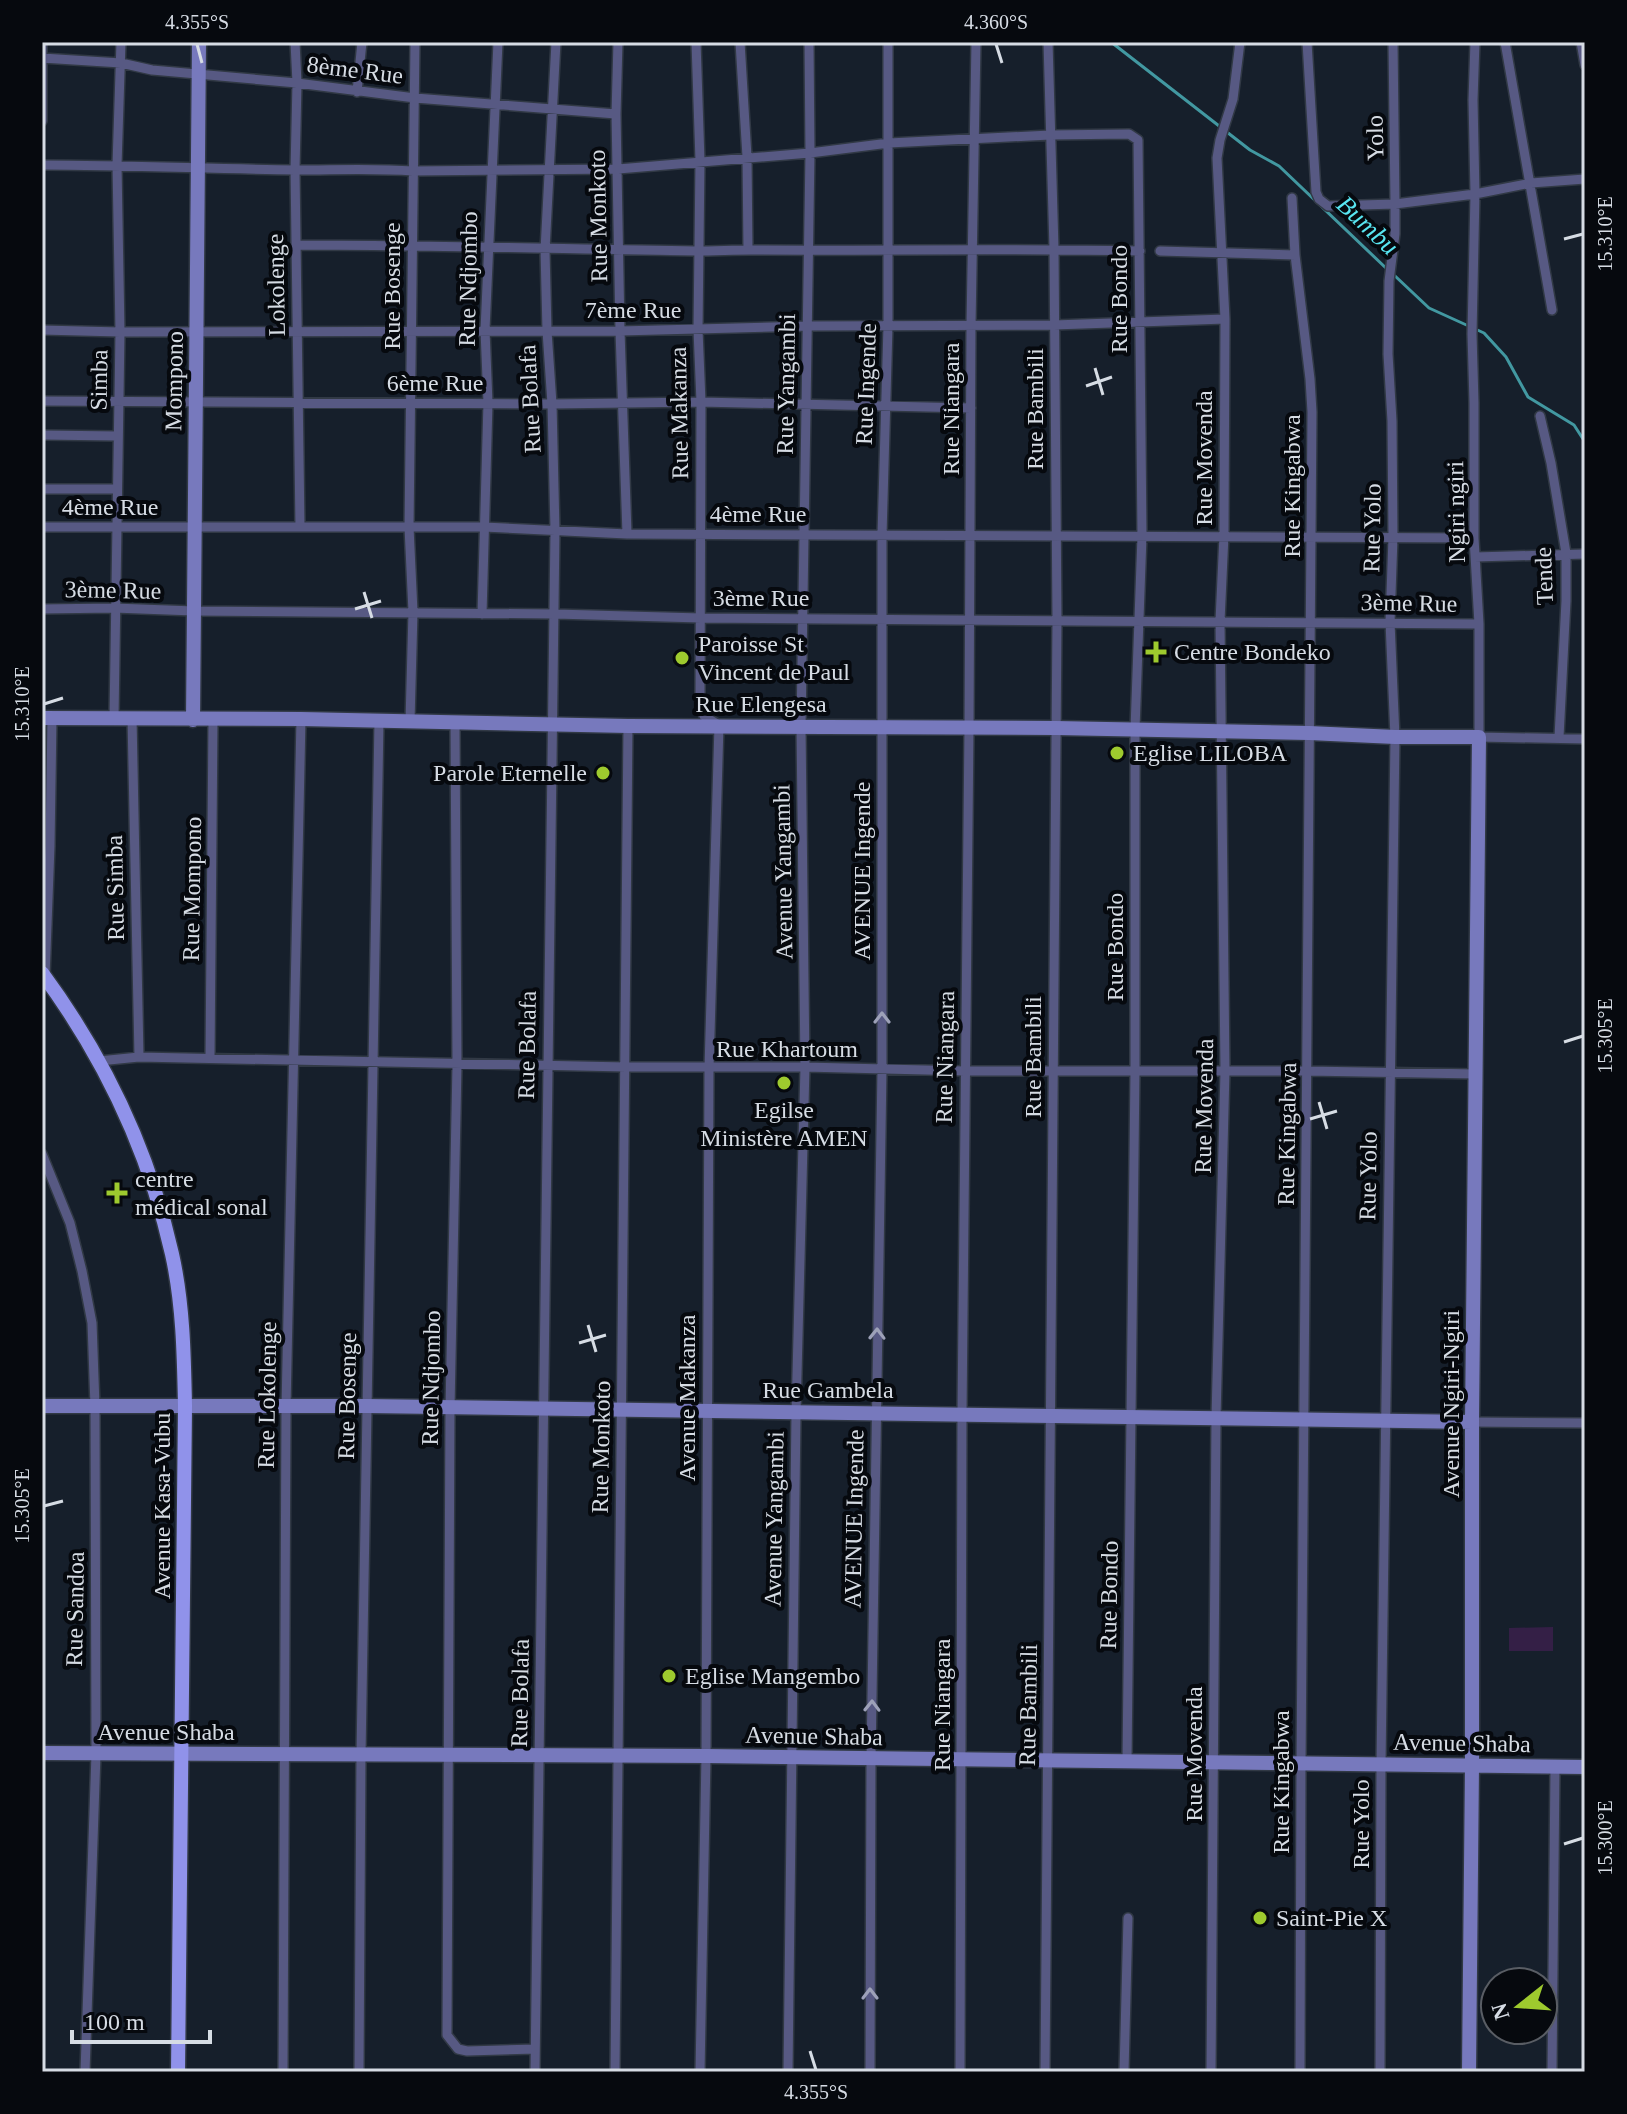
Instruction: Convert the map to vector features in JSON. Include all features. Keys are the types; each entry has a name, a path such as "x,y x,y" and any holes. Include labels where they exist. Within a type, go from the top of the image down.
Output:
{"main road":[{"name":"Avenue Kasa-Vubu","path":"44,975 99,1061 145,1161 173,1256 182,1328 185,1583 178,2072"}],"street":[{"path":"42,42 42,121"},
{"name":"Simba","path":"114,718 120,332 117,165 121,42"},
{"name":"Mompono","path":"193,720 199,42"},
{"name":"Lokolenge","path":"295,42 300,527"},
{"path":"357,92 362,42"},
{"name":"Rue Bosenge","path":"410,721 413,612 409,527 411,245 415,42"},
{"name":"Rue Ndjombo","path":"482,614 488,403 485,330 498,42"},
{"name":"Rue Bolafa","path":"535,2072 551,724 555,614 552,404 545,250 556,42"},
{"name":"Rue Monkoto","path":"618,42 616,114 627,534"},
{"name":"Rue Makanza","path":"696,42 700,161 700,703 704,716 719,725"},
{"path":"740,42 747,157 748,250"},
{"name":"Rue Yangambi","path":"801,727 809,42"},
{"name":"Rue Ingende","path":"882,726 882,535 888,326 888,42"},
{"name":"Rue Niangara","path":"960,2072 962,1413 976,42"},
{"name":"Rue Bambili","path":"1045,2072 1057,620 1054,249 1048,42"},
{"name":"Rue Movenda","path":"1211,2072 1216,1417 1225,1071 1220,621 1224,535 1225,319 1217,158 1233,99 1240,42"},
{"path":"1307,42 1316,192 1328,206 1395,204 1531,183 1585,179"},
{"name":"Yolo","path":"1389,281 1395,234 1393,42"},
{"name":"Ngiri ngiri","path":"1475,42 1472,334 1479,737"},
{"path":"1505,42 1552,310"},
{"path":"1581,42 1585,65"},
{"name":"8ème Rue","path":"42,58 121,63 152,70 297,83 415,98 616,114"},
{"name":"Rue Bondo","path":"1050,135 1129,134 1138,140 1142,536 1135,729 1135,1070 1127,1761"},
{"path":"42,165 413,171 618,169 810,153 889,143 1050,135"},
{"name":"Rue Kingabwa","path":"1292,198 1312,412 1300,2072"},
{"path":"296,245 545,250 1140,251"},
{"path":"1160,251 1295,255"},
{"name":"Rue Yolo","path":"1380,2072 1381,1764 1395,737 1390,622 1393,537 1389,281"},
{"name":"7ème Rue","path":"42,330 620,331 807,326 1054,325 1225,319"},
{"name":"6ème Rue","path":"42,401 701,402 971,408"},
{"name":"Tende","path":"1540,416 1566,553 1559,737"},
{"path":"42,435 118,436"},
{"path":"42,489 117,489"},
{"name":"4ème Rue","path":"42,527 484,527 627,534 1474,538"},
{"path":"1475,557 1585,554"},
{"name":"3ème Rue","path":"42,609 1479,624"},
{"path":"44,975 50,846 47,718"},
{"name":"Rue Elengesa","path":"47,718 1135,729 1479,737"},
{"name":"Rue Simba","path":"132,718 139,1057"},
{"name":"Rue Lokolenge","path":"283,2072 286,1407 301,719"},
{"name":"Rue Mompono","path":"210,1058 213,720"},
{"name":"Rue Bosenge","path":"359,2072 361,1754 379,721"},
{"name":"Rue Ndjombo","path":"455,723 457,1065 450,1408 447,2035 458,2049 467,2051 535,2049"},
{"name":"Avenue Makanza","path":"700,2072 706,1756 709,1068 719,725"},
{"name":"Rue Monkoto","path":"615,2072 628,726"},
{"name":"AVENUE Ingende","path":"870,2072 875,1412 882,1069 882,726"},
{"name":"Avenue Yangambi","path":"788,2072 796,1413 805,1067 801,727"},
{"path":"1479,737 1585,739"},
{"name":"Avenue Ngiri-Ngiri","path":"1469,2072 1479,737"},
{"name":"Rue Khartoum","path":"99,1061 139,1057 457,1065 1476,1074"},
{"name":"Rue Sandoa","path":"42,1154 70,1223 92,1323 96,1754 85,2072"},
{"name":"Rue Gambela","path":"42,1406 367,1406 1472,1422"},
{"path":"1472,1422 1585,1423"},
{"name":"Avenue Shaba","path":"42,1753 706,1756 1585,1767"},
{"path":"1552,2072 1555,1767"},
{"path":"1124,2072 1128,1918"}],"shaded area":[{"path":"1553,1627 1553,1651 1509,1651 1509,1628"}],"waterway":[{"name":"Bumbu","path":"1111,42 1250,150 1279,166 1388,270"},
{"name":"Bumbu","path":"1394,275 1429,308 1484,333 1506,357 1528,397 1574,425 1585,442"}],"place":[{"name":"Centre Bondeko","path":"1156,652"},
{"name":"Paroisse St Vincent de Paul","path":"682,658"},
{"name":"Eglise LILOBA","path":"1117,753"},
{"name":"Parole Eternelle","path":"603,773"},
{"name":"Egilse Ministère AMEN","path":"784,1083"},
{"name":"centre médical sonal","path":"117,1193"},
{"name":"Eglise Mangembo","path":"669,1676"},
{"name":"Saint-Pie X","path":"1260,1918"}]}
